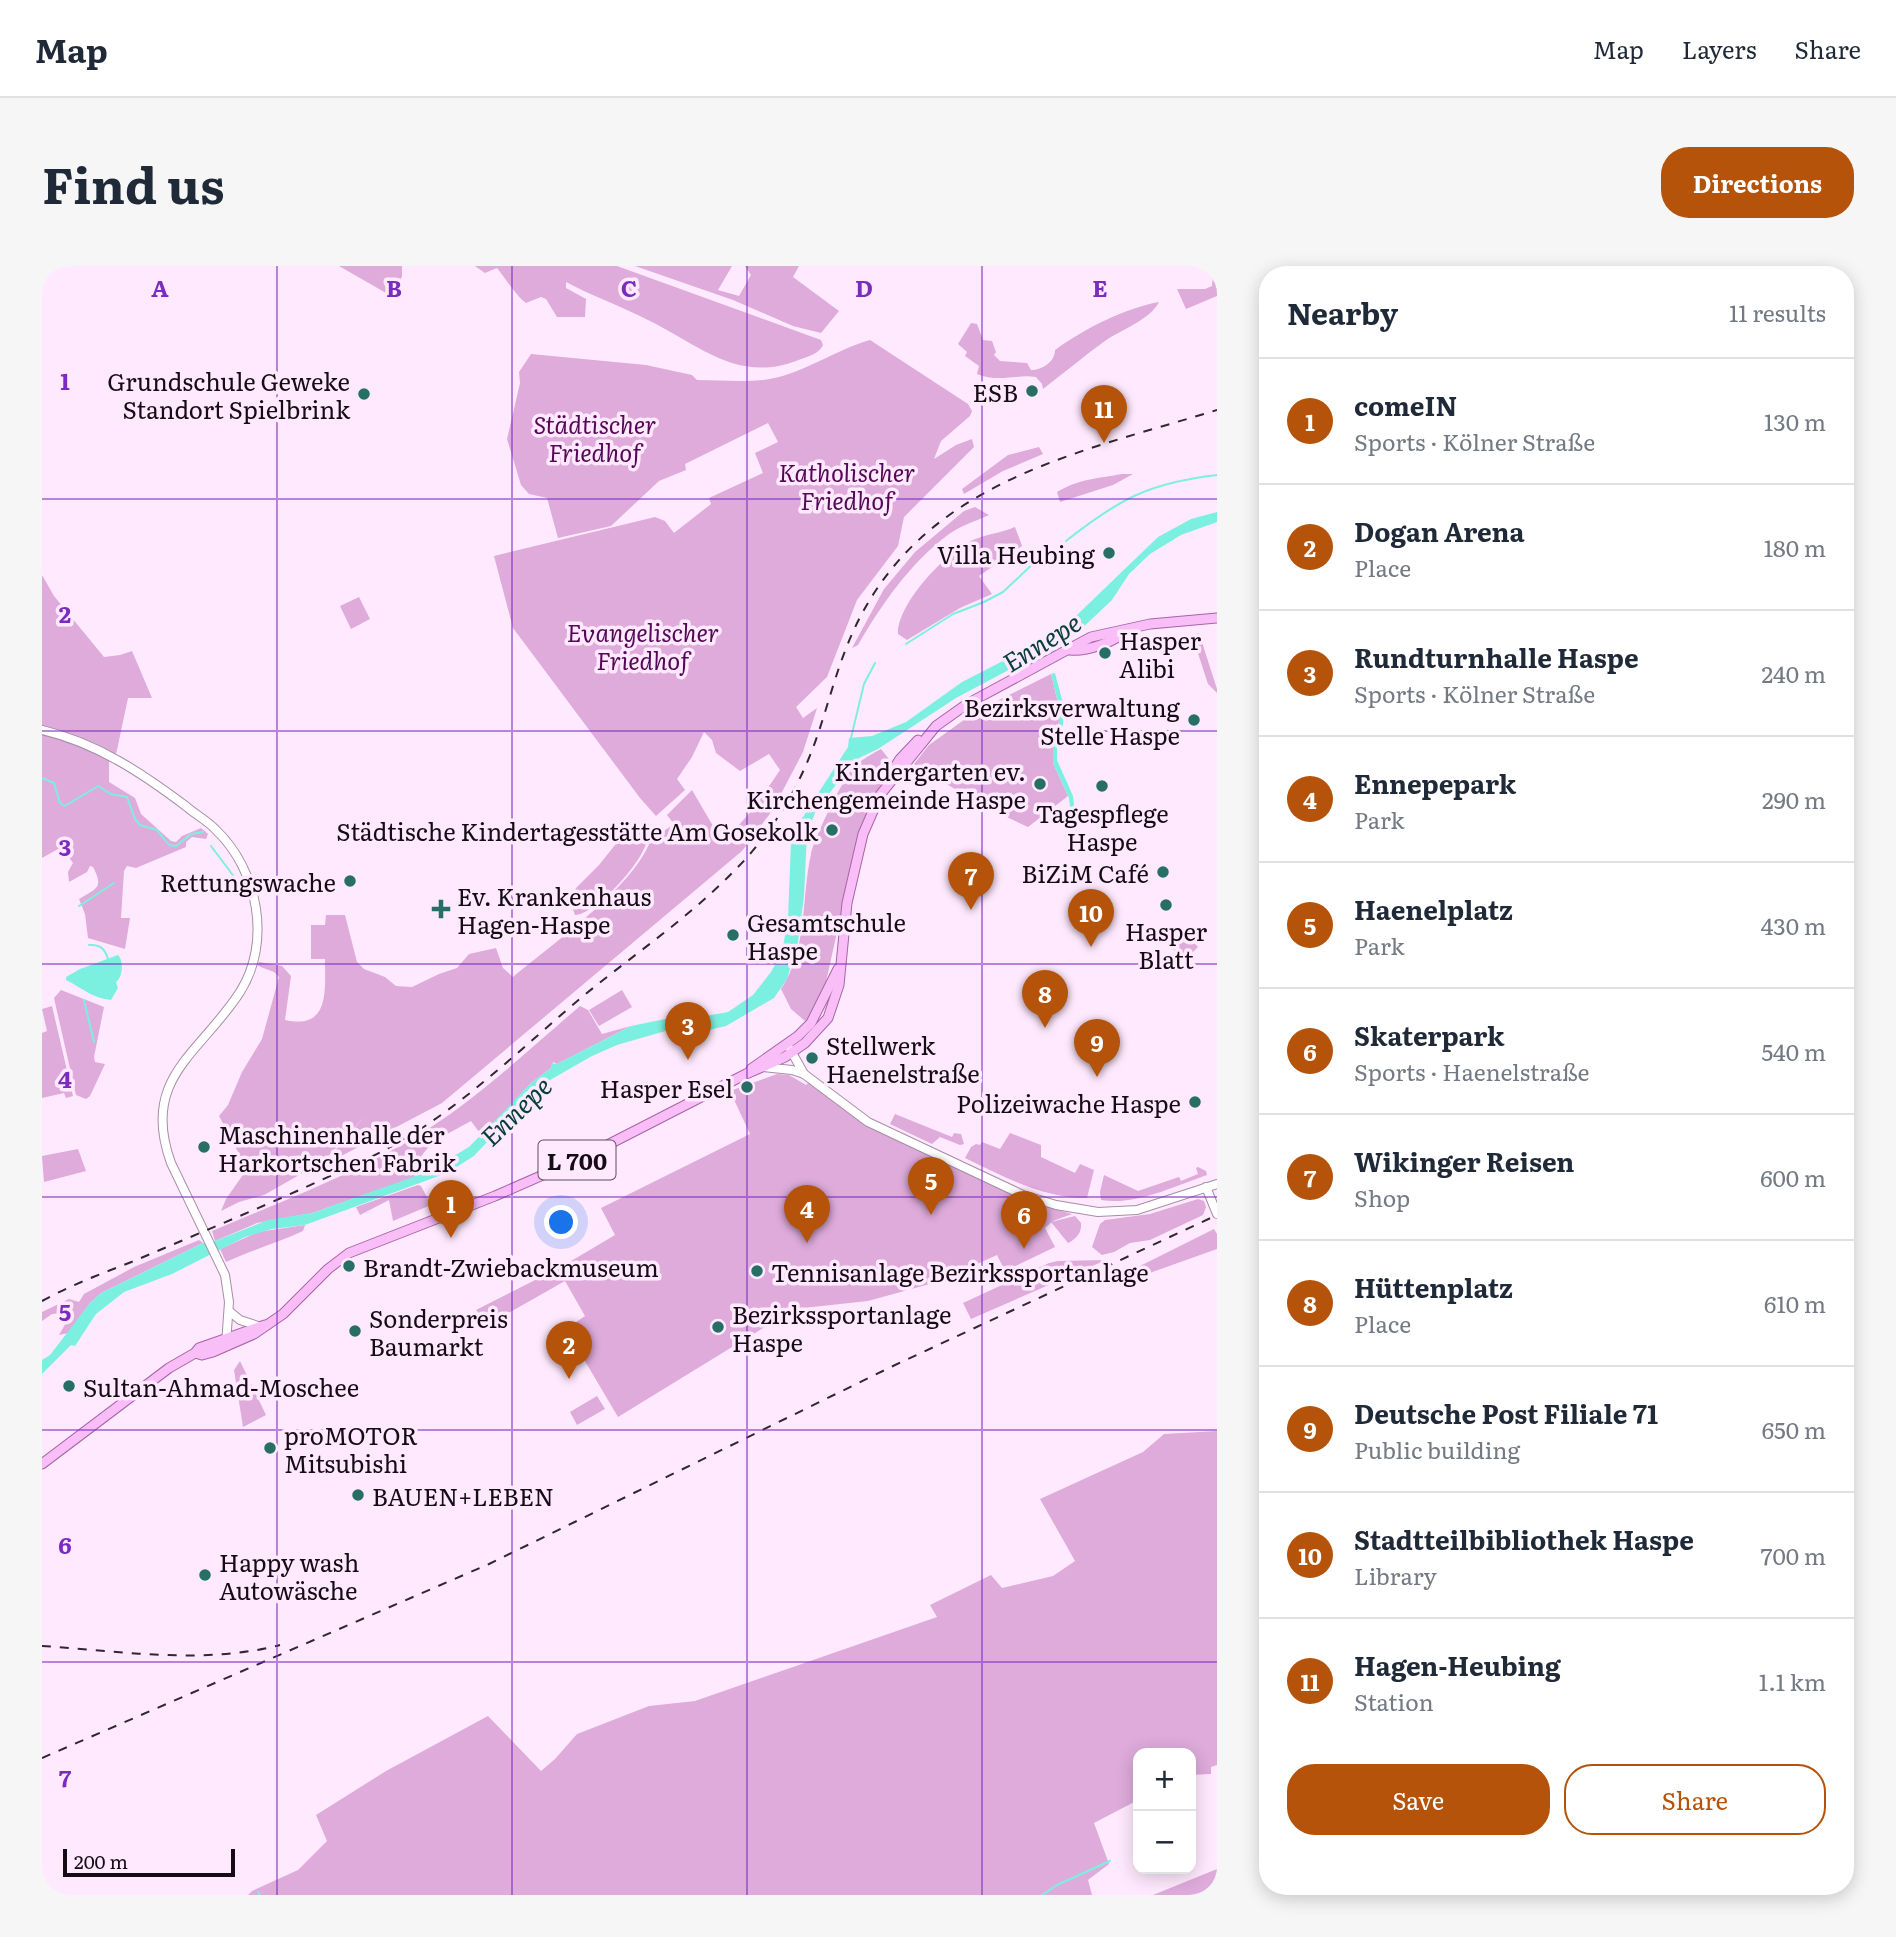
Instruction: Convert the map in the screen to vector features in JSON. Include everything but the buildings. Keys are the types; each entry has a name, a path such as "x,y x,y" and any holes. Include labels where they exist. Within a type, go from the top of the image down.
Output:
{"main road":[{"name":"L 700","path":"42,1464 199,1348 254,1334 270,1324 338,1260 577,1161 746,1074 763,1068 821,1028 833,1007 839,985 847,903 855,859 880,795 900,759 936,726 967,704 1070,650 1078,651 1094,646 1121,636 1126,630 1150,624 1217,618"},
{"path":"42,730 81,742 115,757 173,797 216,830 236,855 251,885 258,927 249,973 234,1001 187,1056 171,1082 161,1119 171,1163 217,1255 227,1281 229,1311 226,1342"},
{"name":"L 700","path":"746,1074 765,1057 788,1050 811,1023 839,968"},
{"path":"823,1003 833,1007"},
{"path":"788,1050 800,1072 867,1122 1036,1199 1089,1211 1114,1212 1137,1210 1217,1184"},
{"name":"L 700","path":"763,1068 800,1072"},
{"path":"1206,1187 1217,1214"},
{"path":"229,1311 240,1320 258,1326"},
{"name":"L 700","path":"226,1342 258,1326 270,1324"}],"green space":[{"path":"339,266 402,266 402,276 396,290 391,289 386,293"},
{"path":"475,266 617,266 821,340 823,345 811,355 775,367 737,364 702,350 648,320 566,282 566,288 586,299 585,317 557,317 546,299 541,297 526,303 522,300 497,268 485,273"},
{"path":"635,266 732,266 718,290 739,296 751,275 745,266 799,266 793,277 839,311 821,333 793,326 733,300"},
{"path":"1217,270 1217,296 1186,309 1177,289 1205,289 1212,286 1213,273"},
{"path":"1159,302 1149,314 1105,341 1043,389 1036,377 993,378 977,374 979,366 965,356 967,352 958,344 971,323 977,324 983,340 992,341 996,352 994,355 1000,361 1027,363 1031,370 1035,370 1050,362 1055,350 1078,335 1132,309"},
{"path":"870,340 968,404 972,411 970,416 941,441 934,459 956,445 972,439 974,447 904,517 898,546 857,600 827,677 796,707 803,718 817,708 803,752 772,811 742,851 442,1103 307,1174 325,1162 366,1115 324,1161 264,1195 239,1202 221,1211 247,1169 219,1116 228,1105 242,1072 262,1039 279,977 274,972 258,966 259,962 282,966 291,976 285,1020 300,1022 317,1014 322,1005 325,959 311,959 311,925 325,925 326,915 345,915 357,962 364,969 385,977 396,986 412,987 457,968 469,954 496,948 503,968 513,977 615,891 646,851 653,832 661,833 674,824 667,815 692,790 716,831 737,827 755,807 780,770 769,754 740,771 716,753 712,740 704,732 677,779 685,790 656,816 513,628 494,556 655,517 665,521 674,533 711,504 709,498 763,473 755,453 778,442 768,423 685,464 686,470 659,481 611,526 558,538 547,498 529,494 521,485 507,439 520,383 519,372 531,354 646,365 692,375 697,380 755,381 777,378"},
{"path":"1039,447 1043,454 1003,471 964,494 962,489 1008,455"},
{"path":"1133,474 1113,485 1060,502 1057,492 1066,487"},
{"path":"975,507 989,515 953,531 935,545 910,571 887,600 858,645 852,648 884,589 915,552 964,511"},
{"path":"1015,527 1022,546 979,576 992,594 960,608 907,640 898,634 900,622 914,594 937,567 973,540"},
{"path":"42,575 54,596 104,657 132,651 152,698 128,698 115,757 109,761 109,782 135,798 141,814 171,841 176,842 182,836 201,828 208,834 206,839 192,837 186,842 186,847 136,868 127,866 124,871 121,918 130,918 125,949 88,938 85,914 79,899 97,887 98,879 93,867 90,866 87,872 69,882 68,872 73,863 66,853 58,849 42,858"},
{"path":"359,597 370,619 351,629 340,606"},
{"path":"1199,633 1217,693 1208,684 1192,635"},
{"path":"1051,674 1060,711 1053,742 1053,763 1068,796 1028,827 981,805 914,764 929,745 975,712"},
{"path":"881,749 892,763 860,828 822,1000 805,1021 791,1009 781,989 790,974 800,941 811,854 830,808 849,773 860,762"},
{"path":"631,825 646,828 648,837 644,850 610,893 584,912 575,915 570,901 576,888 599,865"},
{"path":"1184,931 1198,947 1184,961 1169,945"},
{"path":"61,990 104,1007 94,1057 95,1062 105,1064 86,1099 76,1095 54,998"},
{"path":"622,990 632,1007 599,1026 589,1010"},
{"path":"52,1006 73,1096 66,1098 64,1093 42,1098 42,1033 47,1031 42,1009"},
{"path":"580,1006 588,1010 602,1034 631,1026 557,1064 553,1062 551,1068 531,1083 482,1136 471,1121 434,1142 427,1149 421,1156 415,1177 312,1213 257,1223 215,1241 212,1231 366,1164 425,1131 486,1087"},
{"path":"777,1074 789,1075 806,1085 808,1083 868,1126 886,1135 1032,1202 1072,1214 1053,1221 1045,1228 1055,1247 1005,1271 997,1255 937,1282 868,1301 794,1309 618,1417 566,1329 585,1316 565,1281 489,1324 476,1310 561,1267 615,1235 601,1208 750,1134 730,1091"},
{"path":"895,1114 952,1137 954,1133 961,1134 964,1144 940,1137 932,1144 890,1124"},
{"path":"1010,1133 1041,1145 1041,1157 1075,1173 1080,1164 1094,1170 1087,1198 1039,1190 965,1158 971,1147 982,1142 1000,1149"},
{"path":"78,1149 86,1171 44,1182 42,1156"},
{"path":"1198,1167 1206,1171 1207,1175 1141,1198 1101,1200 1104,1175 1138,1191 1179,1177 1181,1181 1198,1174"},
{"path":"418,1185 431,1205 393,1221 389,1200 360,1215 356,1207"},
{"path":"1198,1199 1204,1201 1206,1207 1203,1215 1150,1240 1130,1243 1102,1255 1092,1247 1100,1224 1105,1220 1150,1214"},
{"path":"1075,1216 1081,1223 1081,1230 1076,1238 1068,1243 1051,1222"},
{"path":"305,1225 303,1231 226,1262 220,1249 258,1232"},
{"path":"1214,1229 1217,1234 1217,1249 1130,1280 1120,1276"},
{"path":"199,1240 203,1243 101,1293 90,1303 68,1333 59,1335 72,1312 52,1314 42,1321 42,1312 69,1299 79,1302 84,1294 134,1267"},
{"path":"1106,1260 971,1319 963,1303 1049,1263"},
{"path":"240,1361 266,1415 243,1427 234,1370"},
{"path":"597,1396 605,1409 577,1425 570,1412"},
{"path":"1217,1431 1217,1765 1211,1767 1211,1774 1196,1775 1196,1748 1133,1748 1133,1803 1094,1823 1109,1864 1088,1880 1092,1895 248,1895 298,1870 327,1841 316,1815 386,1771 488,1716 541,1771 577,1734 649,1706 695,1701 937,1617 930,1605 991,1575 1002,1588 1053,1576 1075,1561 1040,1499 1143,1452 1164,1434"},
{"path":"1217,1869 1217,1895 1153,1895"}],"water":[{"path":"1217,512 1217,522 1181,535 1150,554 1129,574 1112,600 1076,634 1048,654 1044,651 956,698 878,749 859,758 849,767 815,813 807,834 804,896 798,942 787,979 774,998 726,1026 709,1030 669,1030 617,1045 592,1056 538,1087 474,1156 447,1173 305,1225 272,1229 245,1237 172,1274 124,1292 96,1314 75,1346 71,1345 42,1374 42,1360 50,1355 90,1303 101,1293 203,1243 215,1241 268,1220 312,1213 427,1172 469,1147 531,1083 551,1068 551,1063 557,1064 631,1026 675,1017 700,1017 728,1012 753,995 782,952 788,919 791,841 797,826 848,747 849,738 872,736 906,722 962,682 1030,647 1077,615 1158,537 1191,519"},
{"path":"1055,673 1064,707 1057,760 1073,796 1077,832 1073,832 1069,798 1053,763 1053,742 1060,711 1051,674"},
{"path":"118,955 122,965 121,973 116,982 118,988 111,1000 93,995 66,980 66,977 80,969"}],"waterway":[{"path":"1066,541 1102,514 1136,495 1172,483 1217,475"},
{"name":"Ennepe","path":"906,644 953,614 1003,592 1037,560"},
{"name":"Ennepe","path":"851,738 864,684 875,663"},
{"path":"42,778 54,783 60,803 65,806 98,786 111,794 127,797 140,825 157,830 169,845 176,846 191,834 203,832"},
{"path":"211,846 238,882"},
{"path":"79,906 114,883"},
{"path":"89,945 102,948 108,959"},
{"path":"84,1000 94,1042"},
{"path":"1042,1895 1057,1885 1110,1861"}],"railway":[{"path":"42,1301 376,1155 448,1110 582,997 700,903 759,843 779,815 804,769 816,741 845,651 873,595 909,550 951,514 998,486 1050,463 1104,444 1217,410"},
{"path":"42,1758 489,1564 893,1366 1217,1215"},
{"path":"42,1646 191,1655 251,1651 280,1645"}],"place":[{"name":"ESB","path":"1032,391"},
{"name":"Grundschule Geweke Standort Spielbrink","path":"364,394"},
{"name":"Hagen-Heubing","path":"1104,443"},
{"name":"Villa Heubing","path":"1109,553"},
{"name":"Hasper Alibi","path":"1105,653"},
{"name":"Bezirksverwaltung Stelle Haspe","path":"1194,720"},
{"name":"Kindergarten ev. Kirchengemeinde Haspe","path":"1040,784"},
{"name":"Tagespflege Haspe","path":"1102,786"},
{"name":"Städtische Kindertagesstätte Am Gosekolk","path":"832,830"},
{"name":"BiZiM Café","path":"1163,872"},
{"name":"Rettungswache","path":"350,881"},
{"name":"Hasper Blatt","path":"1166,905"},
{"name":"Ev. Krankenhaus Hagen-Haspe","path":"441,909"},
{"name":"Wikinger Reisen","path":"971,910"},
{"name":"Gesamtschule Haspe","path":"733,935"},
{"name":"Stadtteilbibliothek Haspe","path":"1091,947"},
{"name":"Hüttenplatz","path":"1045,1028"},
{"name":"Stellwerk Haenelstraße","path":"812,1058"},
{"name":"Rundturnhalle Haspe","path":"688,1060"},
{"name":"Deutsche Post Filiale 71","path":"1097,1077"},
{"name":"Hasper Esel","path":"747,1087"},
{"name":"Polizeiwache Haspe","path":"1195,1102"},
{"name":"Maschinenhalle der Harkortschen Fabrik","path":"204,1147"},
{"name":"Haenelplatz","path":"931,1215"},
{"name":"comeIN","path":"451,1238"},
{"name":"Ennepepark","path":"807,1243"},
{"name":"Skaterpark","path":"1024,1249"},
{"name":"Brandt-Zwiebackmuseum","path":"349,1266"},
{"name":"Tennisanlage Bezirkssportanlage","path":"757,1271"},
{"name":"Bezirkssportanlage Haspe","path":"718,1327"},
{"name":"Sonderpreis Baumarkt","path":"355,1331"},
{"name":"Dogan Arena","path":"569,1379"},
{"name":"Sultan-Ahmad-Moschee","path":"69,1386"},
{"name":"proMOTOR Mitsubishi","path":"270,1448"},
{"name":"BAUEN+LEBEN","path":"358,1495"},
{"name":"Happy wash Autowäsche","path":"205,1575"}],"park label":[{"name":"Städtischer Friedhof","path":"595,437"},
{"name":"Katholischer Friedhof","path":"847,485"},
{"name":"Evangelischer Friedhof","path":"643,645"}]}
